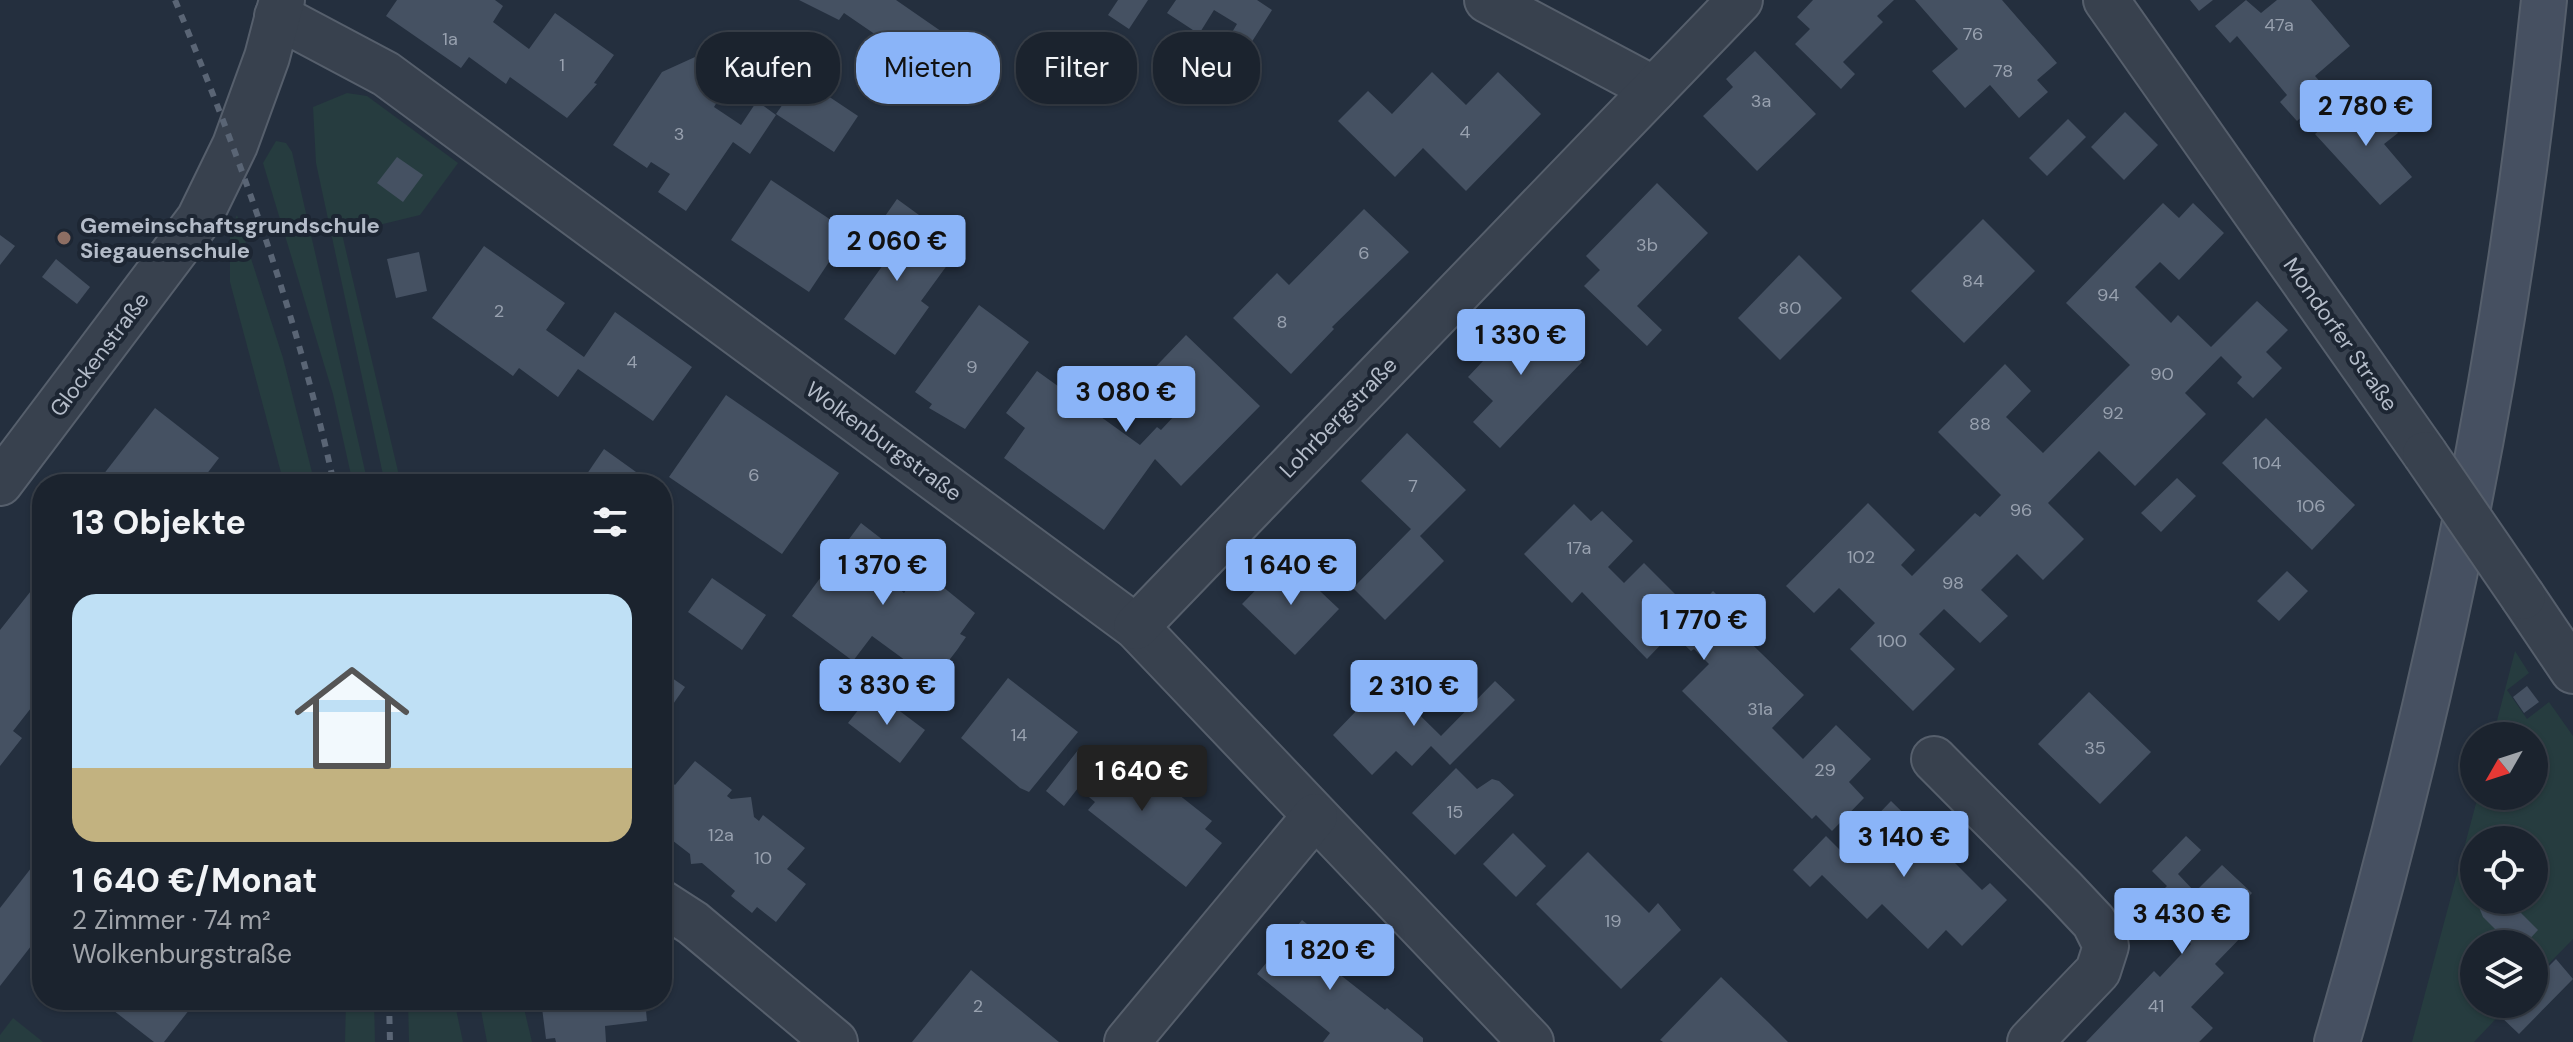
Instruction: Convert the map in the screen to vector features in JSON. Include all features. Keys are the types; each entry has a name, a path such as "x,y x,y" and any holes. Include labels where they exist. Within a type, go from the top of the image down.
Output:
{"main road":[{"path":"2337,1042 2370,929 2463,535 2512,250 2544,0"}],"street":[{"path":"1487,0 1654,89"},
{"name":"Lohrbergstraße","path":"1136,627 1740,0"},
{"name":"Mondorfer Straße","path":"2106,0 2523,597 2566,645"},
{"name":"Glockenstraße","path":"0,483 199,219 235,145 267,57 279,8"},
{"name":"Wolkenburgstraße","path":"279,8 386,74 1136,627 1531,1042"},
{"path":"1934,759 2094,922 2106,946 2098,971 2030,1042"},
{"path":"1127,1042 1315,816"},
{"path":"672,909 693,923 835,1042"}],"green space":[{"path":"347,93 367,96 458,163 420,215 342,234 399,474 383,474 316,163 313,107"},
{"path":"276,141 286,143 292,152 366,474 351,474 333,394 263,163"},
{"path":"237,215 283,358 312,474 281,474 230,282 230,230"},
{"path":"2515,651 2529,673 2507,690 2527,719 2549,702 2573,736 2573,939 2548,965 2548,930 2460,930 2460,1018 2497,1018 2474,1042 2412,1042 2460,863 2460,914 2548,914 2548,826 2470,826 2474,810 2548,810 2548,722 2497,722"},
{"path":"346,1010 374,1010 375,1042 345,1042"},
{"path":"408,1010 456,1010 463,1042 409,1042"},
{"path":"481,1010 524,1010 532,1042 487,1042"},
{"path":"13,1018 43,1042 0,1042 0,1035"}],"building":[{"path":"397,0 495,0 503,6 493,22 529,49 555,13 614,55 594,83 597,84 567,118 510,77 506,84 469,57 461,68 386,16"},
{"path":"799,0 896,0 942,32 872,32 844,13 839,20"},
{"path":"1118,0 1148,0 1129,29 1108,15"},
{"path":"1176,0 1257,0 1272,10 1258,32 1232,32 1237,24 1214,10 1200,32 1196,32 1167,13"},
{"path":"1813,0 1894,0 1877,16 1883,22 1843,62 1855,74 1841,89 1795,44 1810,29 1797,17"},
{"path":"1915,0 2002,0 2057,63 2037,80 2048,92 2019,118 1990,85 1965,108 1932,71 1958,49"},
{"path":"2190,0 2213,0 2199,11"},
{"path":"2246,0 2261,13 2277,0 2311,0 2350,46 2315,76 2330,93 2297,121 2280,102 2287,95 2237,36 2230,43 2215,26"},
{"path":"1755,51 1816,114 1757,171 1703,116 1733,87 1726,79"},
{"path":"695,57 696,104 716,104 714,107 741,125 755,104 761,104 776,115 750,154 733,142 686,211 658,192 670,174 651,162 647,168 613,145 662,72"},
{"path":"1432,72 1466,105 1498,72 1541,114 1466,191 1423,148 1395,177 1338,121 1368,91 1392,114"},
{"path":"2364,92 2398,133 2384,144 2412,177 2380,205 2315,134"},
{"path":"783,104 840,104 858,116 834,152 776,114"},
{"path":"2125,112 2158,145 2124,180 2091,147"},
{"path":"2068,119 2086,137 2047,176 2029,158"},
{"path":"397,157 423,175 403,202 377,183"},
{"path":"771,180 849,232 809,292 731,240"},
{"path":"1657,183 1708,233 1637,306 1662,330 1647,346 1584,286 1600,270 1586,256"},
{"path":"897,199 919,215 905,234 948,264 921,301 929,307 895,355 844,319 891,254 869,239"},
{"path":"2163,203 2179,218 2193,203 2224,233 2179,280 2160,262 2135,287 2171,323 2178,315 2211,347 2257,301 2288,330 2266,352 2282,368 2253,398 2237,383 2242,377 2221,356 2185,393 2206,414 2135,486 2099,451 2048,503 2084,539 2043,580 2017,554 1981,590 2008,616 1980,643 1944,609 1919,634 1955,669 1913,711 1850,649 1875,623 1839,588 1814,613 1786,586 1868,503 1915,550 1901,565 1912,576 1975,513 1980,517 2001,495 1938,432 2005,364 2031,391 2006,417 2043,453 2130,365 2066,303"},
{"path":"1364,209 1409,252 1332,327 1334,329 1291,374 1233,318 1277,273 1289,285"},
{"path":"1983,219 2035,271 1964,343 1911,291"},
{"path":"0,235 15,246 0,265"},
{"path":"484,246 565,303 546,330 584,357 615,312 692,367 653,421 578,369 558,397 519,368 513,376 432,318"},
{"path":"419,252 427,291 396,298 387,259"},
{"path":"1799,255 1842,298 1780,360 1738,318"},
{"path":"56,259 90,287 77,304 42,277"},
{"path":"979,305 1029,342 965,429 929,408 932,404 915,392"},
{"path":"1530,311 1582,362 1500,448 1473,422 1493,401 1468,377"},
{"path":"1186,335 1260,406 1181,486 1155,459 1104,530 1004,458 1025,428 1006,413 1037,371 1140,445 1157,427 1161,430 1175,415 1141,382"},
{"path":"726,395 839,473 782,554 672,479 671,474"},
{"path":"155,408 219,458 207,474 104,474"},
{"path":"2266,418 2355,505 2312,550 2222,463"},
{"path":"1407,433 1466,490 1420,536 1444,561 1385,620 1353,588 1411,529 1361,481"},
{"path":"604,449 639,474 587,474"},
{"path":"2177,478 2196,496 2161,532 2141,513"},
{"path":"1574,504 1591,521 1602,511 1633,541 1608,567 1624,583 1644,563 1693,612 1713,591 1732,610 1724,617 1804,695 1772,728 1803,759 1836,725 1871,759 1849,782 1864,798 1832,831 1816,815 1812,819 1682,691 1709,664 1694,649 1691,651 1672,633 1647,659 1582,592 1572,603 1524,554"},
{"path":"861,523 901,554 884,576 904,593 921,569 975,613 960,634 966,637 957,650 947,663 941,659 928,677 872,636 853,661 792,616"},
{"path":"1286,559 1339,609 1295,655 1242,604"},
{"path":"2287,571 2308,591 2279,621 2257,601"},
{"path":"712,578 766,615 742,650 688,612"},
{"path":"32,590 32,707 13,731 22,738 0,766 0,630"},
{"path":"672,678 685,687 672,706"},
{"path":"1008,678 1078,732 1029,792 1020,788 961,738"},
{"path":"1385,681 1441,736 1495,681 1515,700 1450,765 1431,746 1412,766 1396,751 1372,775 1333,735"},
{"path":"2527,686 2539,702 2524,713 2513,697"},
{"path":"873,691 925,730 900,763 848,723"},
{"path":"2089,692 2151,752 2100,804 2038,744"},
{"path":"1078,750 1097,765 1105,755 1122,768 1131,757 1212,821 1205,829 1222,843 1186,887 1088,810 1095,802 1078,788 1064,806 1046,791"},
{"path":"695,761 732,790 727,796 731,799 751,797 754,817 759,821 763,815 805,848 787,869 806,884 776,922 757,907 752,913 731,896 735,891 702,863 691,864 690,854 672,840 672,783 675,785"},
{"path":"1456,768 1477,789 1492,779 1499,781 1514,795 1455,855 1412,813"},
{"path":"1891,801 1938,847 1945,840 1958,853 1952,860 1982,890 1990,883 2007,900 1962,946 1946,930 1928,949 1882,904 1867,919 1822,875 1810,887 1793,870 1826,836 1842,852"},
{"path":"1513,833 1546,866 1516,897 1483,864"},
{"path":"2186,836 2201,850 2178,874 2195,892 2222,865 2252,893 2232,914 2248,930 2215,964 2224,973 2191,1007 2213,1028 2199,1042 2086,1042 2154,971 2160,977 2191,944 2150,903 2167,886 2152,871"},
{"path":"1588,852 1649,913 1658,903 1681,930 1621,989 1536,904"},
{"path":"32,867 32,945 0,986 0,908"},
{"path":"2482,914 2522,914 2538,930 2496,930"},
{"path":"1302,920 1341,951 1329,966 1385,1010 1387,1008 1423,1038 1423,1042 1323,1042 1330,1033 1257,974"},
{"path":"2556,959 2573,979 2548,1004 2548,967"},
{"path":"971,970 1059,1042 912,1042"},
{"path":"1721,977 1788,1042 1660,1040"},
{"path":"113,1010 189,1010 164,1042 154,1042"},
{"path":"542,1010 646,1010 647,1021 605,1026 606,1042 556,1042 555,1038 546,1039"},
{"path":"2502,1018 2535,1018 2519,1034"}],"railway":[{"path":"175,0 265,238 303,360 332,474"},
{"path":"389,1010 390,1042"}],"place":[{"name":"Gemeinschaftsgrundschule Siegauenschule","path":"64,238"}]}
